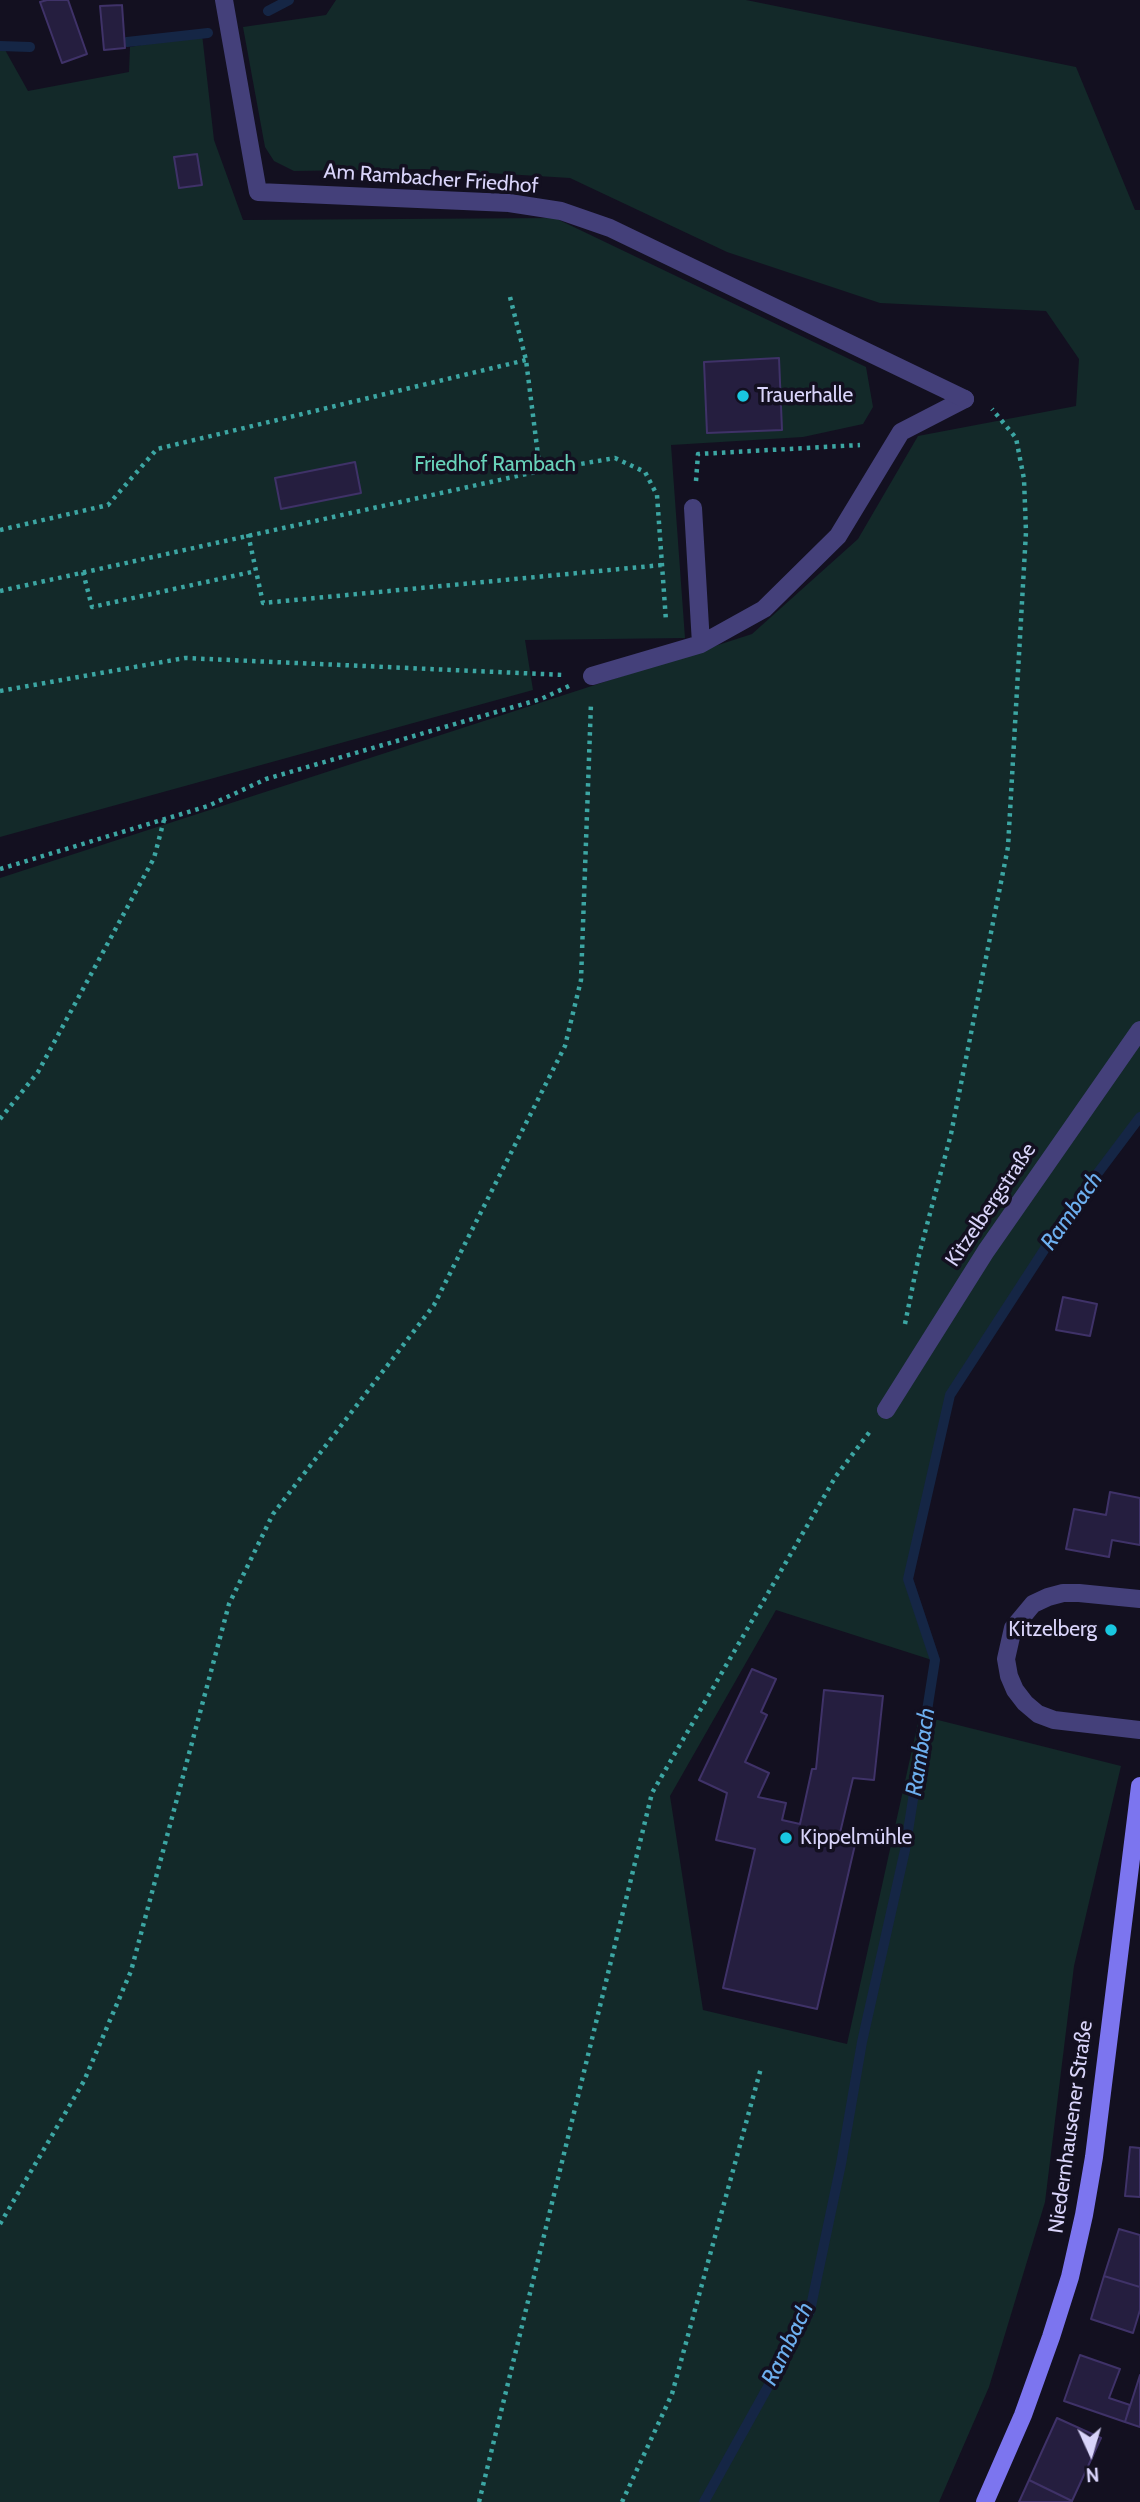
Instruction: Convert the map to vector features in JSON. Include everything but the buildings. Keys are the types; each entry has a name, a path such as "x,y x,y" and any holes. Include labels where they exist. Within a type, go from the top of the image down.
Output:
{"main road":[{"name":"Niedernhausener Straße","path":"985,2502 1023,2416 1051,2337 1070,2277 1084,2215 1094,2157 1140,1786"}],"street":[{"name":"Am Rambacher Friedhof","path":"224,0 258,192 509,203 561,211 610,228 965,399"},
{"path":"592,676 701,644 764,608 838,536 901,432 965,399"},
{"path":"693,508 701,644"},
{"name":"Kitzelbergstraße","path":"886,1410 986,1251 1140,1030"},
{"path":"1140,1599 1079,1593 1048,1597 1033,1604 1013,1628 1006,1659 1015,1690 1038,1714 1054,1720 1140,1730"}],"path":[{"path":"510,297 526,360 540,471"},
{"path":"0,530 108,505 157,449 526,360"},
{"path":"903,1333 919,1255 951,1134 1008,847 1026,532 1024,479 1016,438 990,406 965,399"},
{"path":"659,511 693,508 698,454 896,443"},
{"path":"0,591 248,534 540,471 615,458 645,472 657,495 666,621"},
{"path":"248,534 263,603 662,565"},
{"path":"83,572 92,607 256,571"},
{"path":"0,691 185,658 592,676"},
{"path":"0,869 208,806 266,779 541,699 592,676"},
{"path":"0,2224 84,2081 131,1971 234,1593 273,1514 434,1305 565,1046 581,980 592,676"},
{"path":"0,1119 38,1072 154,858 164,820"},
{"path":"479,2502 652,1793 836,1476 886,1410"},
{"path":"622,2502 671,2394 761,2068"}],"green space":[{"path":"336,0 746,0 1076,67 1135,210 1140,210 1140,1118 1066,1210 948,1395 904,1580 932,1660 776,1610 670,1796 703,2010 847,2044 919,1718 930,1718 1121,1766 1074,1966 1045,2202 989,2387 939,2502 0,2502 0,878 752,634 858,539 918,436 1076,406 1079,359 1046,311 880,303 727,252 570,178 424,169 294,171 274,161 265,147 243,27 326,15"},
{"name":"Friedhof Rambach","path":"202,34 214,140 243,220 555,218 866,367 873,407 863,424 803,437 671,445 685,638 525,640 533,690 0,837 0,41 28,91 129,72 130,47"}],"waterway":[{"path":"268,11 289,0"},
{"path":"127,42 208,33"},
{"path":"0,46 30,47"},
{"name":"Rambach","path":"704,2502 810,2311 841,2164 862,2042 905,1850 935,1660 908,1579 950,1395 1070,1210 1140,1117"}],"place":[{"name":"Trauerhalle","path":"743,396"},
{"name":"Kitzelberg","path":"1111,1630"},
{"name":"Kippelmühle","path":"786,1838"}]}
